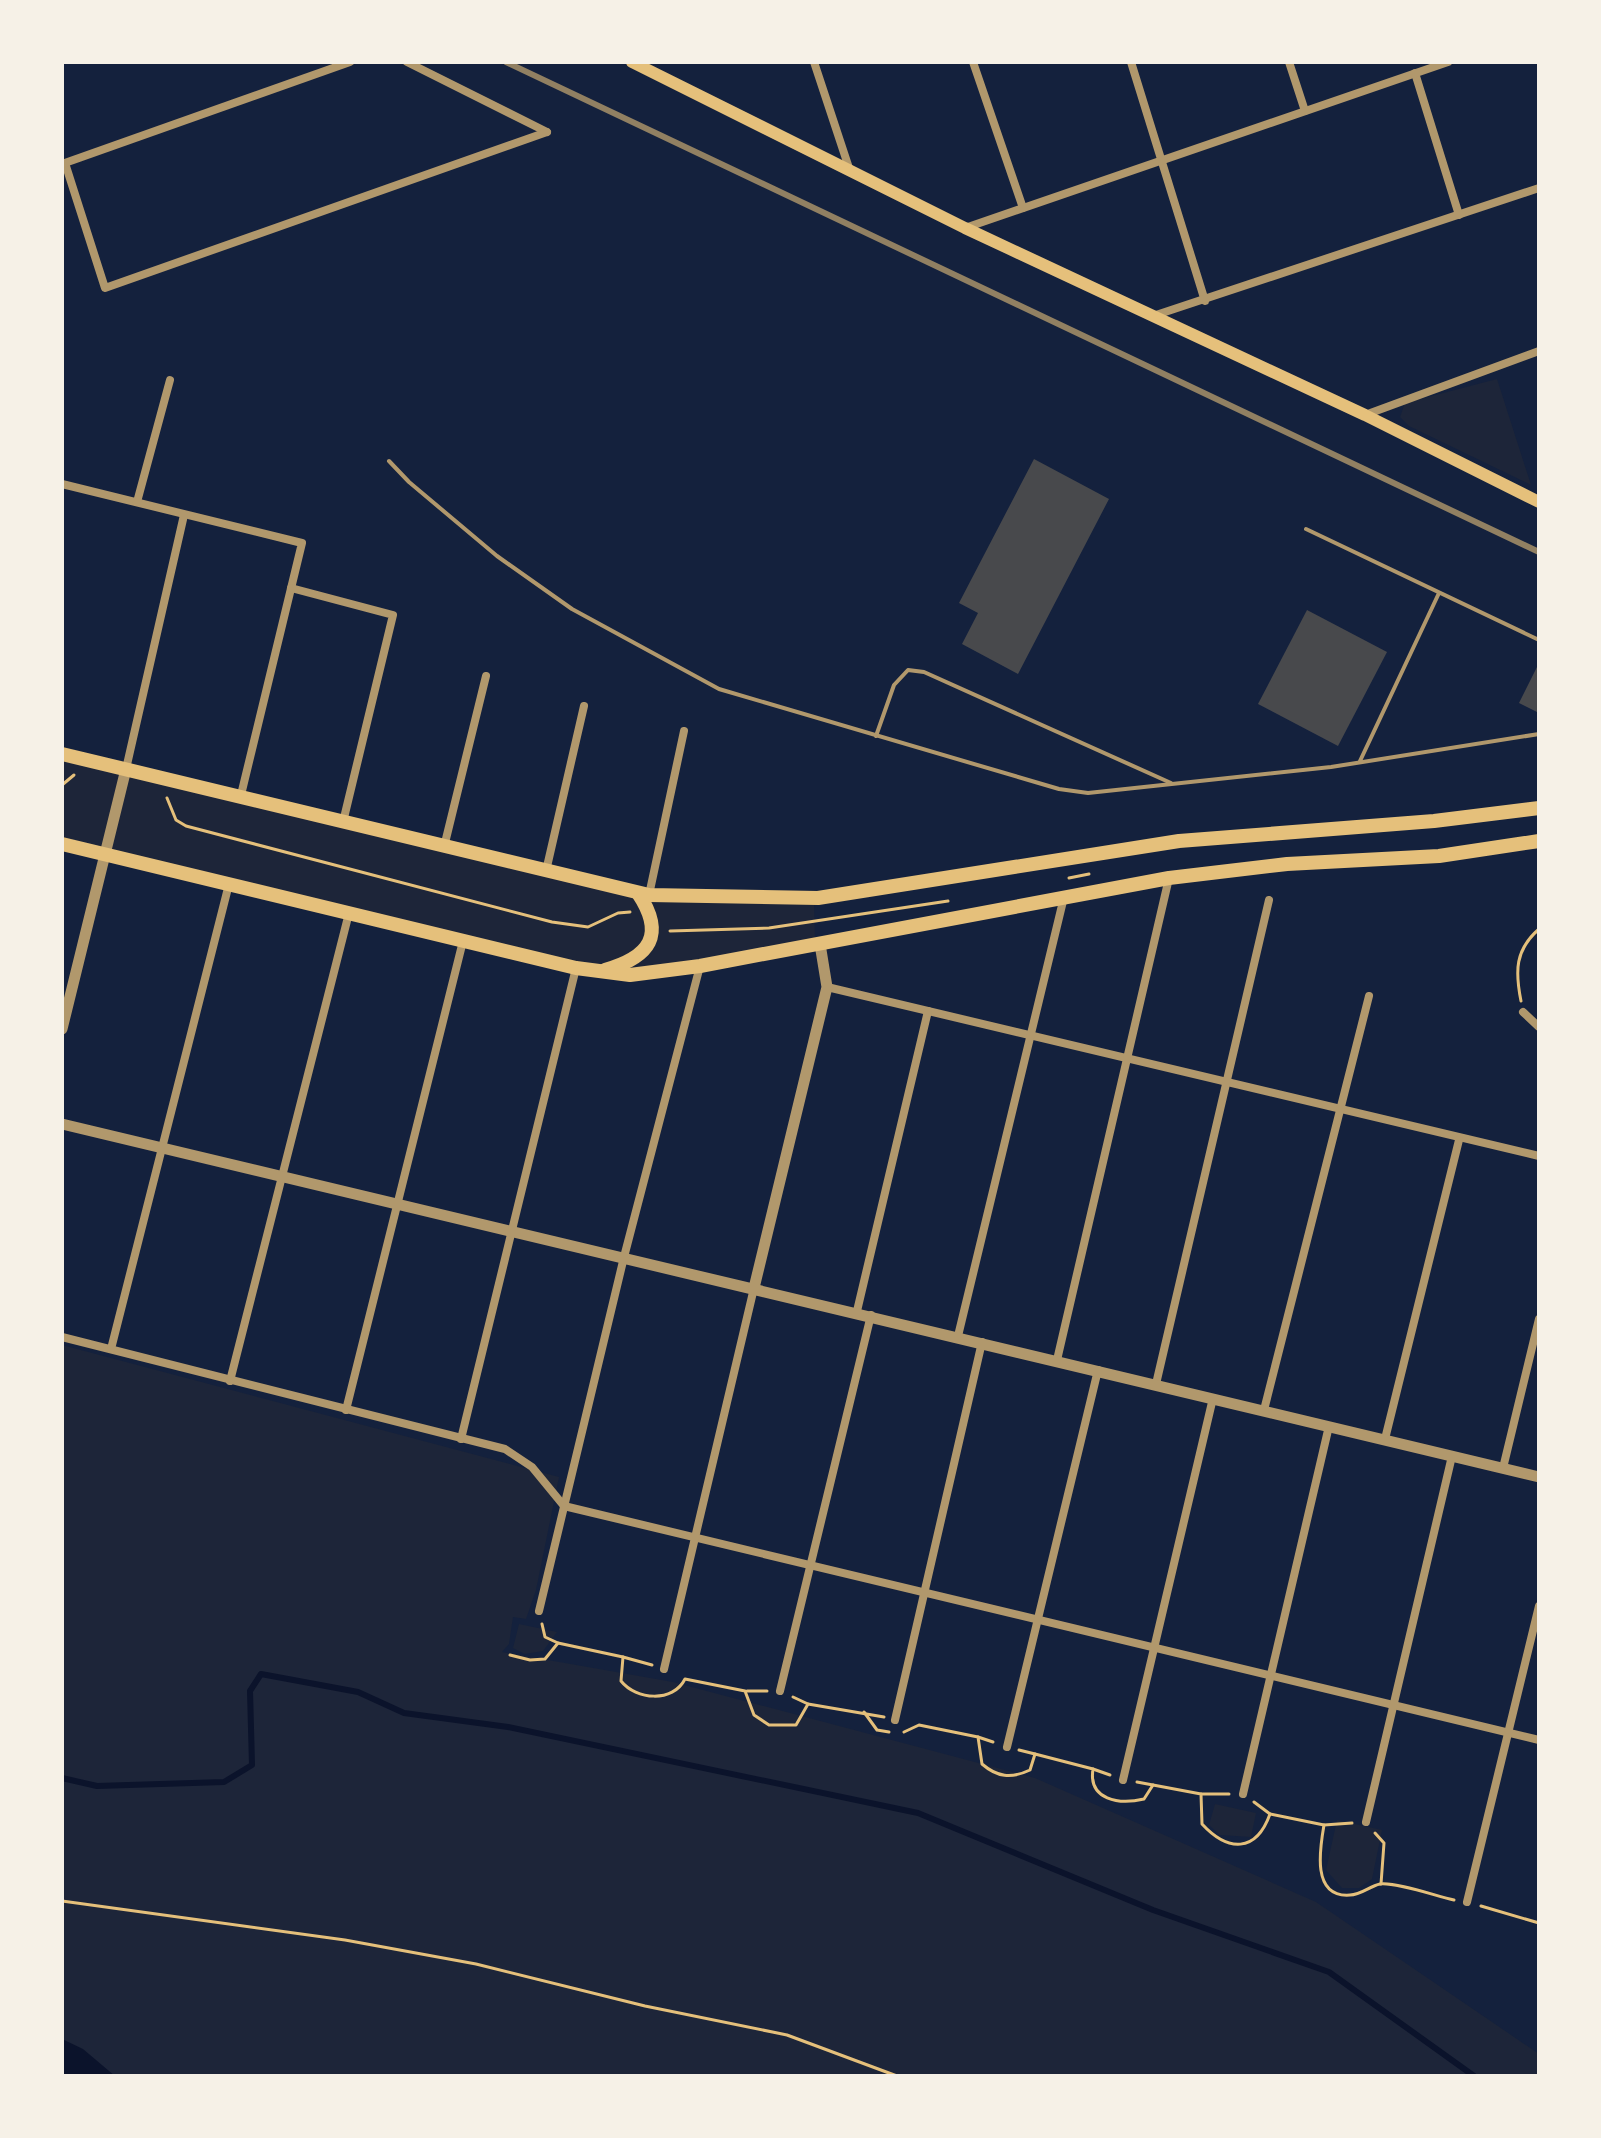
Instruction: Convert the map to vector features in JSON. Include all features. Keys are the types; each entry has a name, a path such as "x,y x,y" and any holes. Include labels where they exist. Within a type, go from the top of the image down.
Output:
{"main road":[{"path":"632,62 965,228 1365,415 1539,502"},
{"path":"62,754 644,894 818,898 1179,841 1434,821 1539,808"},
{"path":"62,844 576,968 630,975 700,966 1169,878 1287,864 1439,856 1539,841"},
{"path":"600,971 625,964 640,954 654,932 644,894"}],"street":[{"path":"350,62 63,163 105,288 547,132 407,62"},
{"path":"814,62 849,168"},
{"path":"973,62 1023,208"},
{"path":"1131,62 1205,301"},
{"path":"1289,62 1305,111"},
{"path":"965,228 1448,62"},
{"path":"1415,73 1459,215"},
{"path":"1153,316 1539,188"},
{"path":"1365,415 1539,351"},
{"path":"137,502 170,380"},
{"path":"62,494 63,484 302,543 240,799"},
{"path":"62,1029 184,515"},
{"path":"291,588 393,615 343,823"},
{"path":"444,847 486,676"},
{"path":"546,872 584,706"},
{"path":"644,894 684,731"},
{"path":"1057,1360 1169,878"},
{"path":"111,1349 229,884"},
{"path":"958,1336 1064,896"},
{"path":"1156,1384 1269,900"},
{"path":"230,1381 349,913"},
{"path":"346,1410 463,941"},
{"path":"664,1669 827,987 820,944"},
{"path":"539,1611 624,1257 700,966"},
{"path":"461,1439 576,968"},
{"path":"827,987 1459,1140 1539,1156"},
{"path":"1264,1410 1369,996"},
{"path":"857,1311 928,1011"},
{"path":"1523,1012 1539,1027"},
{"path":"62,1124 857,1311 1539,1477"},
{"path":"1385,1439 1459,1140"},
{"path":"780,1691 871,1315"},
{"path":"1503,1468 1539,1319"},
{"path":"62,1337 505,1449 532,1467 564,1506 1539,1740"},
{"path":"895,1720 982,1342"},
{"path":"1007,1747 1098,1370"},
{"path":"1123,1780 1213,1398"},
{"path":"1243,1794 1329,1426"},
{"path":"1366,1822 1452,1456"},
{"path":"1467,1902 1539,1606"}],"lane":[{"path":"389,461 409,482 497,556 572,609 719,689 1059,789 1088,793 1174,784 1360,761 1539,734"},
{"path":"1306,529 1539,640"},
{"path":"1360,761 1439,592"},
{"path":"876,736 894,685 908,670 924,672 1174,784"}],"path":[{"path":"62,785 73,775 85,778"},
{"path":"160,795 169,799 176,820 186,826 580,928 596,925 628,911 645,921 654,932 769,928 955,899"},
{"path":"1059,880 1090,874"},
{"path":"1523,1012 1517,984 1518,959 1527,940 1539,929"},
{"path":"539,1611 545,1637 558,1643 623,1657 621,1681 636,1692 660,1696 676,1691 685,1679 745,1691 754,1715 769,1725 796,1725 808,1704 864,1712 877,1730 899,1734 919,1725 978,1737 982,1764 999,1775 1010,1777 1030,1770 1035,1754 1093,1769 1091,1782 1096,1792 1116,1802 1144,1799 1153,1785 1201,1794 1202,1824 1216,1839 1234,1844 1255,1841 1263,1833 1270,1814 1324,1825 1366,1822 1384,1843 1381,1884"},
{"path":"510,1655 530,1660 545,1659 558,1643"},
{"path":"1324,1825 1320,1867 1330,1887 1338,1894 1351,1895 1381,1884 1467,1902 1539,1923"},
{"path":"62,1901 345,1940 476,1964 645,2006 787,2035 897,2076"}],"shaded area":[{"path":"1497,379 1531,485 1409,426 1400,417 1405,403"},
{"path":"62,760 649,899 814,903 815,940 629,971 577,964 62,839"},
{"path":"62,1345 559,1477 536,1590 526,1619 513,1617 509,1644 502,1652 673,1682 1035,1778 1316,1902 1539,2054 1539,2076 62,2076"},
{"path":"519,1624 557,1632 543,1651 525,1654 513,1648"},
{"path":"1215,1804 1256,1813 1251,1837 1220,1835 1209,1825"},
{"path":"1337,1820 1382,1830 1372,1879 1359,1888 1342,1888 1326,1870"},
{"path":"62,2039 83,2049 115,2076 62,2076"}],"building":[{"path":"1034,459 1109,499 1018,674 962,644 978,613 959,603"},
{"path":"1307,610 1387,652 1338,746 1258,704"},
{"path":"1539,663 1539,713 1519,703"}],"waterway":[{"path":"62,1778 97,1786 224,1782 252,1765 250,1691 261,1674 358,1692 404,1713 508,1727 918,1813 1153,1910 1329,1972 1474,2076"}],"railway":[{"path":"506,62 1539,552"}]}
